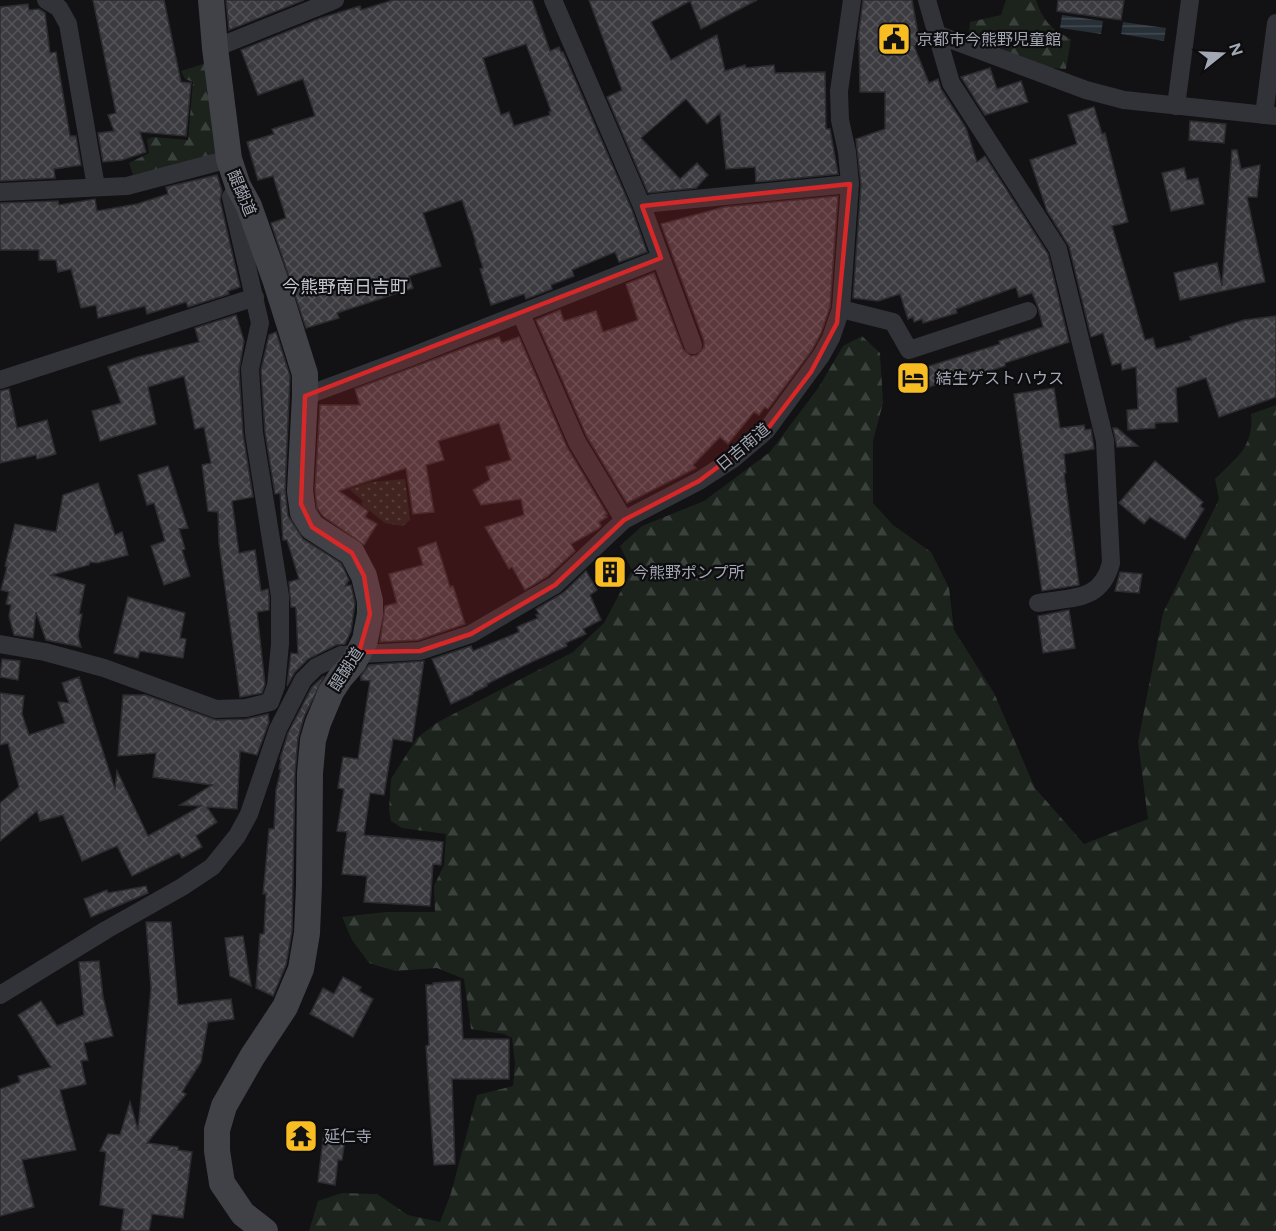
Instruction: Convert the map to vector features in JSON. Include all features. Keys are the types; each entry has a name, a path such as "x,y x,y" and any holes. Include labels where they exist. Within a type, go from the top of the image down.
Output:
{"main road":[{"name":"醍醐道","path":"211,0 229,159 238,186 249,206 305,374 301,504 312,527 352,553 368,589 370,614 365,640 331,692 318,723 314,740 310,773 307,933 301,969 285,1007 252,1057 224,1106 217,1130 217,1151 222,1183 243,1214 265,1231"}],"street":[{"path":"46,0 62,12 68,24 96,187"},
{"path":"215,48 335,0"},
{"path":"553,0 642,206 693,345"},
{"name":"日吉南道","path":"0,995 212,867 237,836 249,814 278,729 303,680 316,667 332,657 359,652 420,651 471,634 555,585 624,520 699,481 733,459 766,431 821,356 831,338 841,309 850,183 847,152 840,120 839,91 852,0"},
{"path":"927,0 951,83 1058,249 1105,441 1111,563 1108,575 1095,592 1038,603"},
{"path":"1176,106 1190,0"},
{"path":"936,34 1086,90 1124,100 1270,115 1276,23"},
{"path":"0,192 127,186 229,159"},
{"path":"642,206 850,183"},
{"path":"0,644 45,652 104,668 216,709 246,708 270,702 276,686 280,644 280,596 254,433 250,369 260,323 231,197 238,186"},
{"path":"305,396 662,258"},
{"path":"0,380 255,297"},
{"path":"841,309 893,322 909,350 1028,311"},
{"path":"521,314 577,442 624,520"}],"highlighted area":[{"path":"850,184 837,323 811,372 766,431 699,481 624,520 555,585 471,634 420,651 359,652 370,614 364,576 352,553 312,527 301,504 305,396 661,258 642,206"}],"green space":[{"path":"1006,0 1036,0 1049,24 1071,39 1066,69 1040,67 969,32 970,22 1001,15"},
{"path":"206,63 218,155 133,175 129,163 149,153 147,139 153,137 188,140 193,82 185,79 181,71"},
{"path":"862,336 880,353 883,403 873,441 873,503 893,525 931,552 949,588 954,630 994,693 1035,788 1084,844 1148,819 1138,742 1163,613 1219,499 1215,479 1246,444 1250,435 1251,414 1276,405 1276,1231 309,1231 318,1201 342,1193 377,1194 408,1215 440,1222 451,1193 477,1095 513,1086 515,1063 512,1038 504,1034 471,1029 464,979 437,968 395,971 369,963 352,940 342,917 386,912 435,912 434,886 444,865 446,834 402,828 391,821 389,810 391,779 417,738 438,722 573,652 604,623 632,570 620,546 642,526 704,501 770,452 819,387 843,346"},
{"path":"405,479 410,520 403,526 385,523 361,504 363,501 349,489 371,482"}],"shaded area":[{"path":"1062,15 1103,21 1101,34 1060,28"},
{"path":"1123,22 1166,28 1164,41 1121,34"}],"building":[{"path":"93,0 164,0 181,82 191,83 186,136 140,132 146,152 122,160 103,162 98,133 114,131 108,115 116,113"},
{"path":"226,0 304,0 229,30"},
{"path":"393,0 532,0 550,51 559,47 563,52 632,210 647,252 619,262 615,252 572,270 574,276 551,285 552,289 526,299 524,294 491,305 480,269 483,268 462,200 423,213 441,266 409,276 413,288 337,313 339,318 306,328 271,223 286,218 273,176 258,180 247,142 274,134 272,129 315,116 303,79 258,95 241,50 321,18 360,6 361,10","holes":["526,44 551,111 550,115 514,126 509,112 501,115 483,58"]},
{"path":"589,0 757,0 701,29 690,1 651,22 671,60 717,35 725,71 745,65 746,68 774,65 775,73 825,72 826,129 830,129 838,174 756,182 755,167 726,169 720,113 707,124 686,99 641,138 680,179 697,163 708,175 696,188 648,193 607,97 622,90"},
{"path":"863,0 912,0 920,45 914,46 929,83 938,79 941,89 966,128 977,162 985,156 1048,254 1069,342 1005,363 1005,366 951,383 950,380 929,387 923,368 1000,344 999,341 1043,327 1032,293 1019,297 1016,287 956,309 957,313 923,323 922,319 914,322 913,317 908,319 900,294 878,301 853,298 861,185 856,139 885,129 885,92 860,92 858,39"},
{"path":"1058,0 1124,0 1121,20 1057,11"},
{"path":"28,4 29,10 39,9 45,13 50,53 56,52 70,136 76,136 81,165 54,169 55,178 0,181 0,7"},
{"path":"990,68 997,89 1021,81 1028,102 985,115 961,77"},
{"path":"1094,107 1102,134 1105,133 1128,222 1112,226 1145,340 1153,338 1156,349 1192,340 1190,337 1244,320 1276,316 1276,397 1219,417 1206,378 1176,388 1178,422 1155,423 1155,428 1128,430 1127,410 1138,409 1136,367 1122,370 1121,363 1112,365 1103,333 1091,337 1069,246 1047,211 1030,160 1077,144 1068,115"},
{"path":"1190,121 1226,124 1224,143 1189,140"},
{"path":"1232,150 1237,150 1241,169 1260,165 1257,197 1247,197 1265,282 1180,300 1174,273 1217,263 1222,286"},
{"path":"1184,168 1187,180 1198,178 1204,204 1171,211 1162,173"},
{"path":"217,175 222,191 220,200 240,287 228,291 229,294 188,307 186,302 147,314 145,306 98,318 96,305 81,308 71,269 58,272 56,260 39,260 39,250 0,250 0,203 58,201 59,205 95,199 97,211 137,204 168,194 166,187"},
{"path":"838,196 830,307 812,350 768,409 765,407 759,415 754,412 728,444 720,437 693,465 696,468 627,503 587,437 536,320 560,310 564,321 596,311 603,332 638,320 626,284 654,273 683,349 691,356 697,355 704,347 704,341 661,224 724,207"},
{"path":"236,315 244,341 239,370 243,434 253,497 232,501 239,553 255,550 261,591 268,589 269,597 269,610 257,612 265,684 262,693 240,697 219,543 218,512 208,511 202,465 211,463 204,427 195,429 184,376 148,387 156,424 100,441 92,411 121,403 108,367 199,342 195,328"},
{"path":"276,332 290,376 285,490 288,516 303,539 341,563 349,580 345,586 351,585 355,603 351,631 345,644 336,645 308,659 295,672 287,686 291,653 298,654 296,609 291,607 289,582 299,579 287,540 283,540 280,493 275,494 265,432 261,370 269,335"},
{"path":"499,337 502,343 519,337 567,447 607,514 605,515 607,517 599,522 601,526 598,529 571,544 575,551 548,576 525,590 512,567 509,569 485,527 524,515 521,499 481,505 473,490 490,480 486,467 511,460 499,423 438,441 444,460 426,465 434,512 413,514 406,468 339,491 368,511 365,517 377,524 364,545 323,516 317,508 315,490 320,405 360,405 355,389"},
{"path":"921,364 927,384 908,390 902,370"},
{"path":"1054,388 1060,428 1084,425 1085,430 1091,429 1094,449 1064,454 1066,473 1064,473 1079,585 1042,591 1014,394"},
{"path":"9,389 17,428 47,420 56,454 37,459 36,455 0,463 0,391"},
{"path":"1113,428 1117,428 1138,446 1117,447"},
{"path":"1155,461 1203,502 1200,506 1204,509 1185,539 1150,517 1144,524 1119,503"},
{"path":"168,466 188,528 179,529 185,549 182,550 190,576 164,585 151,546 165,541 154,503 147,505 138,475"},
{"path":"98,483 115,535 122,532 128,555 97,563 90,562 89,565 51,575 85,585 79,614 82,614 78,636 81,647 46,640 36,612 33,638 14,635 9,616 11,605 6,604 9,592 1,590 15,524 56,532 63,495"},
{"path":"436,542 450,587 453,586 465,624 418,640 380,642 385,606 397,603 389,574 423,565 418,548"},
{"path":"586,571 597,590 590,595 601,620 583,629 586,634 566,643 567,646 451,704 432,659 471,646 473,651 519,632 517,627 538,618 536,615 539,614 536,609 563,593"},
{"path":"1120,572 1142,574 1139,593 1115,591"},
{"path":"128,597 185,613 180,638 186,639 183,658 140,651 138,658 114,653"},
{"path":"1069,610 1075,648 1043,653 1038,616"},
{"path":"2,659 20,661 18,680 0,677"},
{"path":"424,661 412,742 393,739 384,795 370,793 364,835 443,842 441,865 433,864 430,906 364,902 367,876 342,874 347,832 337,831 344,789 338,788 343,757 358,759 370,681 361,680 361,676 369,665"},
{"path":"324,676 304,717 298,738 295,773 292,931 286,965 273,996 256,988 260,934 264,934 266,893 263,894 269,829 274,829 276,790 281,769 279,769 280,759 288,733 312,687"},
{"path":"79,677 115,789 117,771 148,836 201,806 180,805 212,785 153,777 156,753 118,756 123,695 146,695 216,720 246,719 268,714 269,722 257,755 240,751 237,809 207,807 217,822 196,836 202,847 182,858 179,853 132,876 117,846 82,861 63,815 40,821 37,811 0,841 0,803 19,787 8,743 0,745 0,693 24,696 22,714 29,735 65,723 58,702 69,703 62,683"},
{"path":"146,886 148,893 91,917 84,899 107,890 108,893"},
{"path":"146,922 171,922 178,1005 231,999 234,1019 208,1022 201,1062 182,1092 186,1094 147,1143 178,1147 178,1150 192,1152 183,1218 152,1214 149,1231 121,1231 124,1209 100,1205 106,1152 100,1151 108,1134 120,1135 130,1102 138,1130 151,988"},
{"path":"243,936 251,986 230,976 225,938"},
{"path":"99,961 103,997 113,1036 84,1043 88,1060 81,1061 86,1084 60,1090 76,1150 22,1160 34,1207 0,1216 0,1089 20,1082 18,1076 51,1067 18,1015 41,1001 57,1026 84,1015 79,962"},
{"path":"343,977 361,987 359,991 373,999 353,1037 310,1014 323,988 334,994"},
{"path":"460,981 463,1039 509,1039 509,1079 452,1079 455,1164 434,1165 426,1046 429,1045 426,985"},
{"path":"324,1131 346,1133 342,1160 338,1160 335,1185 318,1182"}],"place":[{"name":"京都市今熊野児童館","path":"894,39"},
{"name":"結生ゲストハウス","path":"913,378"},
{"name":"今熊野ポンプ所","path":"610,572"},
{"name":"延仁寺","path":"301,1136"}],"district":[{"name":"今熊野南日吉町","path":"345,287"}]}
